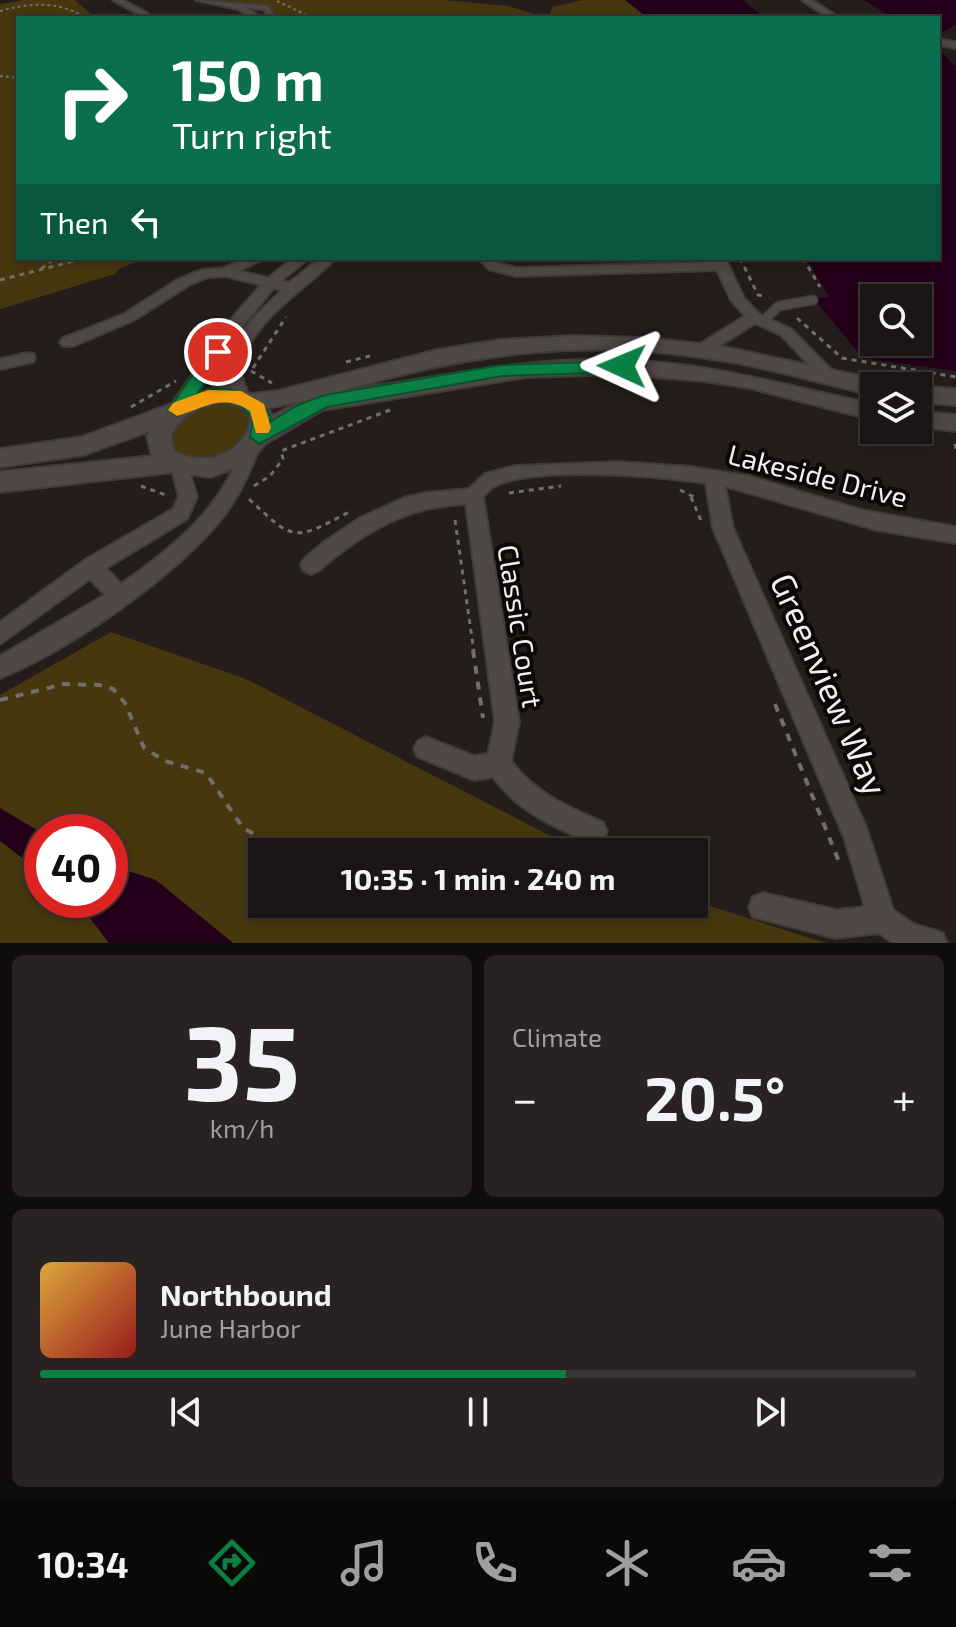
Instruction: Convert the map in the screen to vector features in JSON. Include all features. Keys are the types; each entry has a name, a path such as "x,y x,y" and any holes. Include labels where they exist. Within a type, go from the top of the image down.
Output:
{"street":[{"path":"117,0 148,16"},
{"path":"200,0 228,4 271,4"},
{"path":"806,0 832,16"},
{"path":"228,4 256,15 271,4"},
{"path":"68,342 129,317 192,278 225,272 253,260"},
{"path":"0,634 92,566 176,519 188,497 176,465 159,446 163,425 269,284 299,260"},
{"path":"0,667 119,597 242,494 262,417 246,399 233,373 236,359 290,288 326,260"},
{"path":"487,260 494,266 516,272 720,262 738,300 759,318 795,340 830,377"},
{"path":"225,272 290,288"},
{"path":"702,350 759,318"},
{"path":"0,458 83,446 208,396 292,398 404,364 495,348 602,342 702,350 860,384"},
{"path":"702,350 706,374"},
{"path":"0,364 27,358"},
{"path":"0,482 176,465 209,468 239,458 304,409 325,401 390,393 488,373 593,366 706,374 860,409"},
{"path":"932,394 955,394"},
{"path":"932,426 956,439"},
{"name":"Lakeside Drive","path":"311,565 357,526 395,508 438,495 474,496 488,480 566,469 608,468 746,483 876,522 956,535"},
{"name":"Greenview Way","path":"714,478 718,504 734,553 857,836 882,919"},
{"name":"Classic Court","path":"474,496 475,520 507,722 498,764"},
{"path":"92,566 119,597"},
{"path":"426,749 474,768 498,764 517,791 537,807 594,831"},
{"path":"763,907 836,924 882,919 907,936 933,943"}],"lane":[{"path":"759,318 779,306 813,300"}],"path":[{"path":"0,11 55,1 68,4 83,16"},
{"path":"271,4 307,16"},
{"path":"41,269 52,260"},
{"path":"0,280 78,260"},
{"path":"741,260 758,295 763,296"},
{"path":"252,371 294,307"},
{"path":"789,314 820,335 842,358 955,394"},
{"path":"351,511 315,529 291,533 281,530 242,494 270,476 283,459 281,451 398,408"},
{"path":"501,496 570,485"},
{"path":"129,487 140,486 161,495 188,497"},
{"path":"676,488 703,502 718,504"},
{"path":"450,518 475,520"},
{"path":"0,700 41,686 98,683 110,686 121,695 146,750 173,764 206,773 243,828 262,838"}],"shaded area":[{"path":"24,0 75,0 93,16 16,16 16,260 142,260 118,269 115,274 0,309 0,4"},
{"path":"209,0 443,0 509,6 539,16 277,16 271,10 245,3"},
{"path":"583,0 625,0 645,16 550,16 552,7"},
{"path":"625,0 743,0 762,16 645,16"},
{"path":"864,0 956,0 956,25 940,33 940,16 890,16"},
{"path":"940,51 956,66 956,371 861,356 932,356 932,284 860,284 860,354 813,298 829,297 807,260 940,260"},
{"path":"221,402 242,409 250,421 247,434 235,447 219,457 201,461 183,457 170,443 175,425 203,406"},
{"path":"111,632 246,679 555,838 248,838 248,918 708,918 708,905 826,943 0,943 0,695"},
{"path":"0,808 24,822 24,859 0,841"},
{"path":"128,871 156,880 233,943 109,943 90,918 128,918"}],"slow traffic":[{"path":"179,407 177,410 191,401 208,396 225,394 241,397 258,408 262,428"}],"route":[{"path":"218,352 177,410 191,401 208,396 225,394 241,397 258,408 262,417 259,437 304,409 325,401 390,393 442,380 502,371 562,366 622,366"}]}
